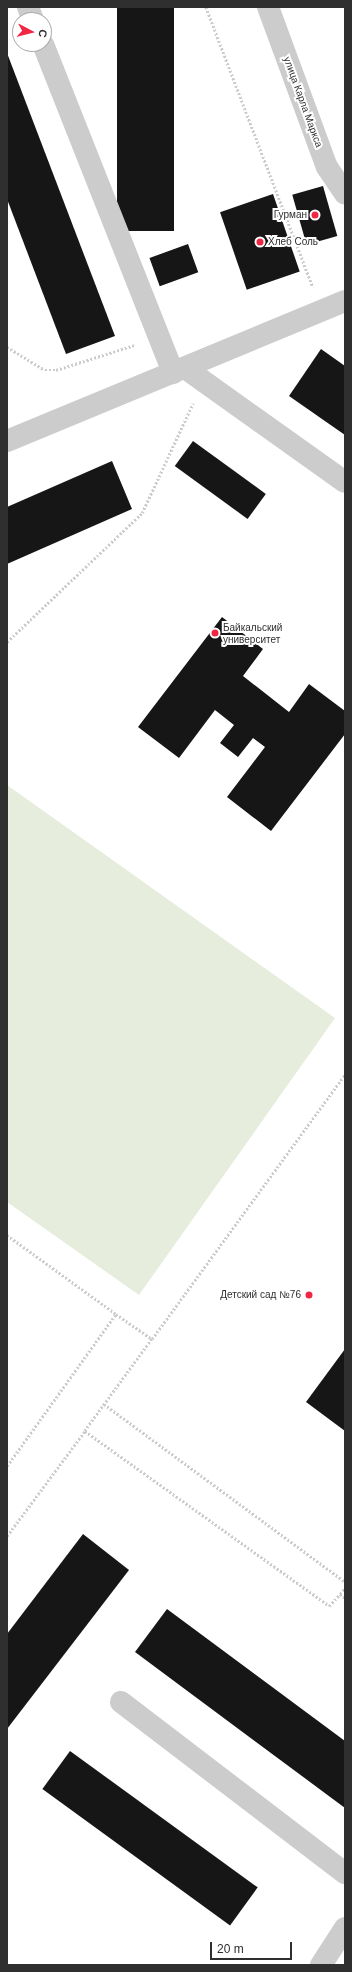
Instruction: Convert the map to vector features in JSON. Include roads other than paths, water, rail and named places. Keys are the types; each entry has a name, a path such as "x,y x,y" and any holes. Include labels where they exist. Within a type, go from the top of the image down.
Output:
{"street":[{"name":"улица Карла Маркса","path":"268,7 327,167 345,194"},
{"path":"46,52 160,338 179,371 203,381 345,482"},
{"path":"7,441 345,301"},
{"path":"121,1702 345,1873"},
{"path":"321,1965 345,1928"}],"place":[{"name":"Гурман","path":"315,215"},
{"name":"Хлеб Соль","path":"260,242"},
{"name":"Байкальский университет","path":"215,633"},
{"name":"Детский сад №76","path":"309,1295"}]}
